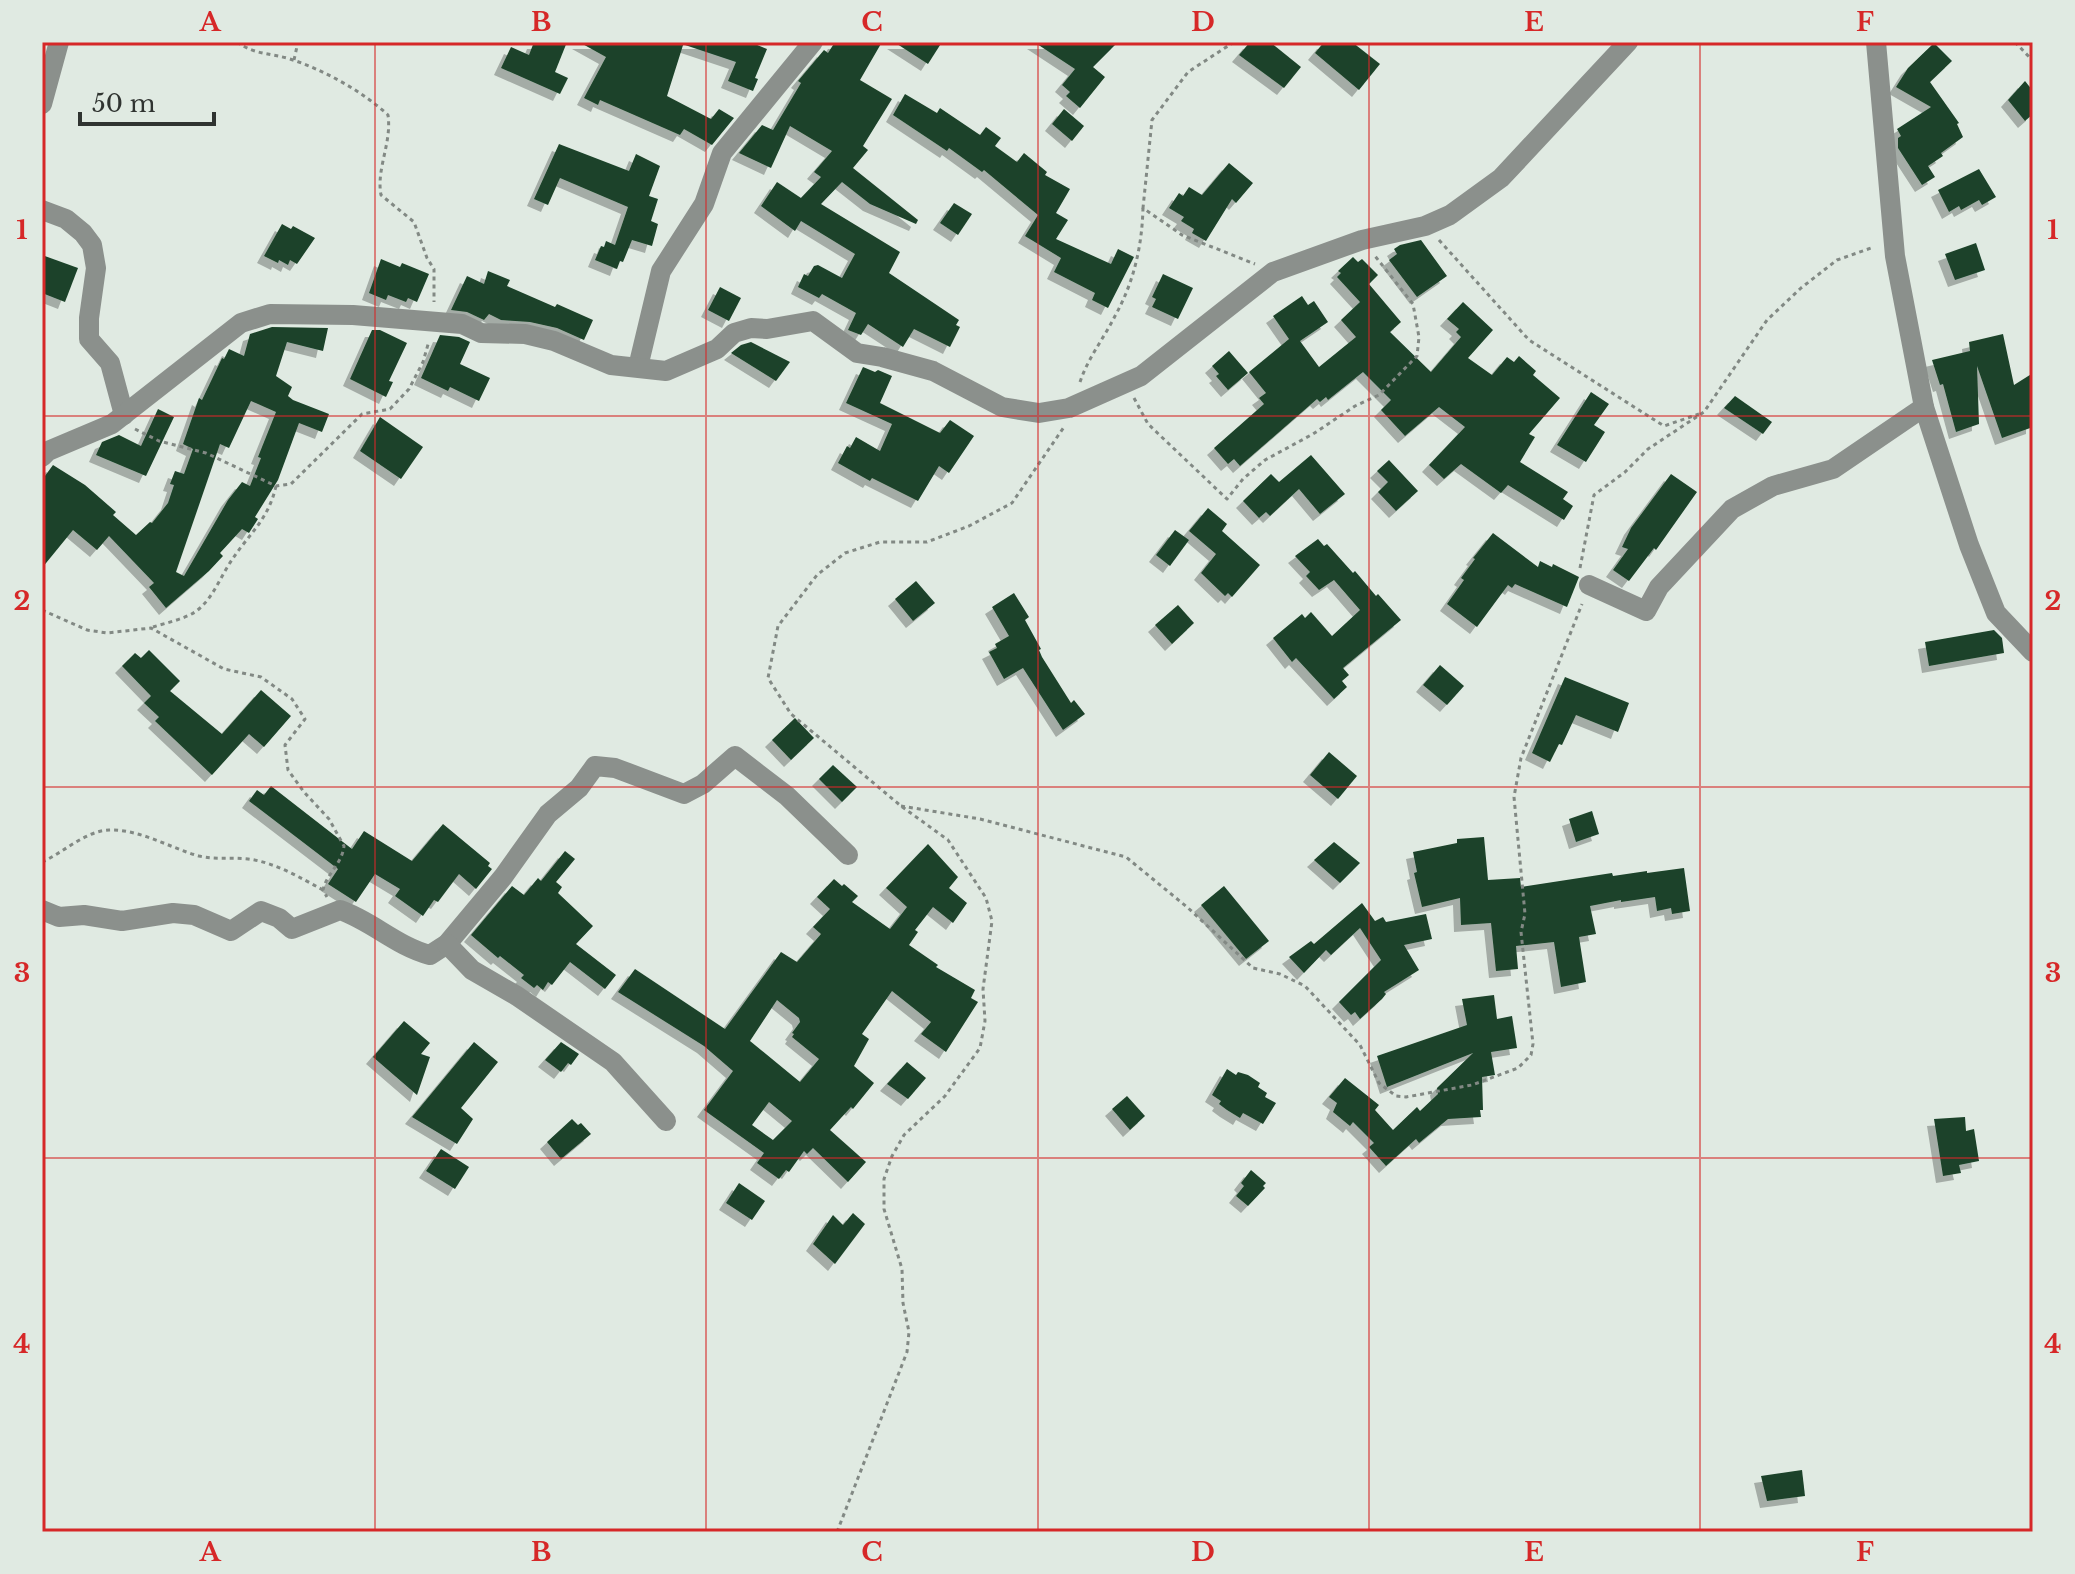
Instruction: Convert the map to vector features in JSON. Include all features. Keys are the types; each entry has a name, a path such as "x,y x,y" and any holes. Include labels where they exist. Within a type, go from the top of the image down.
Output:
{"street":[{"path":"42,104 59,42"},
{"path":"638,367 661,271 704,204 722,153 813,42"},
{"path":"42,457 48,451 118,420 241,323 270,314 353,315 462,324 481,333 525,334 554,341 611,365 666,371 717,349 734,333 813,321 857,353 933,371 1002,407 1039,413 1069,408 1141,376 1273,272 1362,240 1425,226 1450,215 1501,178 1628,42"},
{"path":"1876,42 1893,241 1924,407 1969,545 1996,613 2033,652"},
{"path":"42,210 66,219 92,245 96,268 89,339 110,363 118,420"},
{"path":"1589,585 1646,611 1659,587 1732,509 1773,486 1833,469 1924,407"},
{"path":"42,910 59,917 84,915 122,921 173,913 194,915 231,931 261,911 279,918 292,929 340,910 358,916 409,950 430,955 447,944 503,877 548,814 579,788 595,766 615,768 684,794 703,784 735,756 787,796 848,855"},
{"path":"447,944 472,970 517,996 613,1062 666,1121"}],"path":[{"path":"118,420 159,441 206,453 276,486 291,484 362,414 390,409 409,389 423,362 435,323 434,269 414,222 381,195 379,184 390,130 388,115 360,93 294,60 261,55 237,42"},
{"path":"294,60 298,42"},
{"path":"837,1532 907,1352 909,1332 903,1303 902,1269 884,1209 884,1179 904,1135 945,1096 980,1048 985,1021 983,989 992,921 986,898 948,840 901,806 791,714 768,678 778,626 817,575 845,553 880,542 927,542 969,526 1012,503 1063,428 1085,367 1117,312 1132,277 1142,242 1152,120 1188,72 1234,42"},
{"path":"2015,42 2033,61"},
{"path":"1143,208 1182,235 1273,272"},
{"path":"1425,226 1529,340 1664,426 1704,412"},
{"path":"1127,384 1148,424 1227,499 1243,479 1265,460 1379,395 1417,356 1419,337 1413,304 1362,240"},
{"path":"901,806 980,819 1126,857 1187,907 1253,968 1280,974 1305,986 1360,1045 1371,1071 1388,1092 1406,1097 1472,1085 1518,1068 1531,1055 1533,1044 1521,932 1525,914 1514,797 1521,758 1589,585 1579,565 1594,495 1625,472 1648,449 1704,412 1767,320 1801,288 1837,260 1893,241"},
{"path":"42,610 87,630 107,633 151,628 195,612 212,595 229,563 258,529 272,506 276,486"},
{"path":"151,628 224,669 261,677 292,699 305,719 285,745 288,770 329,819 344,846 342,858 325,879 323,890"},
{"path":"42,862 71,845 107,830 132,833 201,856 222,860 249,859 275,867 323,890 340,910"}],"building":[{"path":"534,42 567,42 555,72 568,78 560,94 501,68 511,47 529,55"},
{"path":"579,42 684,42 667,96 711,119 719,109 734,118 712,145 684,129 680,135 600,100 598,105 584,98 606,57"},
{"path":"685,42 750,42 767,49 753,91 728,81 736,62 685,45"},
{"path":"835,42 882,42 860,80 892,99 863,146 868,150 853,168 918,220 916,224 870,204 842,182 821,204 900,252 889,273 959,320 956,325 960,327 950,347 914,329 903,347 868,324 861,335 848,330 856,313 822,294 819,298 798,287 804,274 808,276 818,265 842,278 855,254 801,221 795,231 761,206 777,182 801,198 821,177 814,172 832,151 790,126 771,168 739,153 762,125 773,130 801,83 798,81 824,50 828,53"},
{"path":"894,42 942,42 928,64"},
{"path":"1034,42 1118,42 1093,67 1105,77 1080,108 1066,96 1070,92 1062,85 1075,69"},
{"path":"1250,42 1270,42 1301,67 1284,88 1239,55"},
{"path":"1324,42 1352,42 1380,64 1359,90 1315,53"},
{"path":"1934,43 1952,61 1930,82 1959,123 1963,137 1928,166 1935,177 1922,185 1898,148 1898,138 1901,136 1897,129 1931,107 1896,87 1908,68"},
{"path":"2025,81 2033,91 2033,114 2025,121 2008,100"},
{"path":"905,94 937,113 940,108 980,135 986,127 1001,138 995,146 1017,162 1024,153 1047,172 1045,175 1070,189 1056,213 1068,220 1056,239 1111,264 1118,249 1134,257 1108,308 1092,300 1095,293 1054,272 1061,258 1025,236 1038,215 984,170 982,172 949,148 947,151 893,115"},
{"path":"1064,109 1084,126 1072,141 1052,124"},
{"path":"559,144 629,171 636,154 660,166 649,196 658,199 651,221 658,224 652,246 632,240 617,269 595,260 606,241 615,245 628,207 560,178 548,205 534,199"},
{"path":"1229,163 1253,183 1236,203 1232,199 1206,241 1192,233 1194,229 1181,221 1184,217 1169,208 1179,193 1183,196 1189,187 1202,195"},
{"path":"1979,169 1996,197 1982,205 1979,200 1961,210 1959,206 1949,212 1938,190"},
{"path":"954,203 972,214 958,235 940,223"},
{"path":"282,224 291,229 293,226 315,238 297,264 290,260 288,265 279,260 278,263 264,256"},
{"path":"1421,240 1447,276 1417,297 1389,260 1397,254 1394,249 1400,245"},
{"path":"1976,243 1985,270 1955,280 1945,254"},
{"path":"42,255 78,268 65,302 42,293"},
{"path":"1353,257 1358,262 1362,259 1378,275 1369,284 1401,322 1390,332 1431,372 1461,337 1456,332 1459,329 1447,319 1463,302 1493,330 1468,358 1492,375 1507,357 1514,362 1519,356 1536,371 1533,375 1560,398 1529,434 1535,437 1520,462 1568,492 1563,499 1573,506 1564,520 1508,485 1501,493 1461,464 1444,479 1429,465 1465,427 1439,407 1405,436 1381,410 1391,400 1363,372 1328,400 1326,397 1320,402 1317,399 1240,466 1234,459 1228,464 1214,448 1264,404 1259,398 1266,393 1249,372 1289,339 1273,316 1302,296 1308,305 1314,301 1328,322 1300,341 1319,367 1356,337 1341,320 1360,302 1337,277 1341,273 1338,271"},
{"path":"381,259 400,267 402,263 429,274 417,302 408,298 406,302 388,295 386,300 369,293"},
{"path":"488,271 510,280 507,286 593,320 584,340 557,328 501,320 489,314 484,320 467,312 451,310 467,276 484,284"},
{"path":"1163,274 1193,288 1178,319 1152,307 1156,299 1152,297"},
{"path":"720,287 741,298 729,321 708,310"},
{"path":"272,327 328,328 323,351 287,342 276,376 292,387 288,396 293,400 329,414 322,432 299,423 278,480 255,517 258,519 249,533 242,529 220,553 223,556 209,571 166,608 149,587 154,583 109,536 97,550 73,530 42,568 42,480 53,465 85,485 116,512 113,515 136,535 152,523 168,503 175,471 184,474 193,449 183,444 199,398 202,400 229,349 244,356 250,334","holes":["251,401 276,412 250,486 242,482 228,500 184,576 176,572 220,444 229,448"]},
{"path":"372,330 380,330 407,343 389,381 393,382 386,397 350,379"},
{"path":"2003,334 2014,385 2033,373 2033,427 2002,438 1977,366 1979,424 1956,432 1943,384 1940,385 1932,360 1970,351 1969,342"},
{"path":"440,335 470,342 460,364 490,378 479,401 421,378"},
{"path":"751,342 790,362 776,381 731,353"},
{"path":"1229,351 1248,373 1228,390 1212,366"},
{"path":"863,367 892,376 880,403 940,433 950,420 974,436 949,473 939,466 918,501 872,478 870,481 838,463 856,437 880,451 892,424 846,403"},
{"path":"1591,392 1609,404 1594,425 1605,432 1586,462 1557,445"},
{"path":"1735,396 1772,422 1763,434 1724,408"},
{"path":"158,409 174,417 146,476 96,455 102,442 119,435 141,446"},
{"path":"380,417 423,447 401,479 360,451"},
{"path":"1311,455 1345,494 1320,514 1299,489 1270,516 1266,512 1259,518 1243,501 1271,474 1279,482"},
{"path":"1389,460 1418,491 1396,511 1378,492 1388,482 1377,471"},
{"path":"1671,474 1697,492 1656,550 1654,548 1629,581 1613,570 1628,549 1622,547 1631,528"},
{"path":"1208,508 1227,524 1222,531 1260,565 1232,597 1228,593 1225,596 1201,573 1216,554 1189,531"},
{"path":"1175,530 1189,540 1170,566 1156,555"},
{"path":"1493,533 1538,567 1540,561 1552,567 1553,564 1579,577 1567,607 1515,584 1512,588 1508,585 1477,627 1447,604 1464,580 1461,578 1473,558"},
{"path":"1318,539 1324,546 1327,544 1353,573 1355,571 1401,620 1343,668 1349,675 1342,681 1347,687 1334,699 1296,658 1292,662 1273,638 1302,614 1305,618 1311,612 1332,636 1360,610 1334,580 1319,590 1306,576 1310,572 1295,556"},
{"path":"916,581 935,603 913,621 895,599"},
{"path":"1014,593 1029,617 1025,620 1041,649 1042,657 1071,703 1074,700 1085,714 1063,730 1023,668 1004,679 989,652 997,648 995,644 1009,636 992,607"},
{"path":"1178,605 1194,623 1172,644 1155,625"},
{"path":"1994,630 2002,638 2004,653 1929,666 1925,642"},
{"path":"149,650 180,681 170,691 222,734 261,690 291,716 264,747 249,734 212,775 155,721 159,717 144,703 151,696 122,666 135,653 141,658"},
{"path":"1440,665 1464,686 1447,705 1423,685"},
{"path":"1565,677 1629,703 1618,732 1576,715 1550,762 1532,753"},
{"path":"795,718 814,738 791,760 772,740"},
{"path":"1329,752 1357,776 1338,799 1310,775"},
{"path":"833,765 857,787 842,802 819,779"},
{"path":"271,786 352,849 364,831 412,861 443,824 490,863 488,866 492,869 476,889 459,874 423,916 395,896 400,889 375,874 356,902 328,884 338,869 249,801 257,790 264,795"},
{"path":"1592,811 1599,834 1576,842 1569,819"},
{"path":"1484,837 1488,880 1520,878 1521,887 1612,873 1613,876 1684,868 1690,911 1672,914 1671,908 1657,911 1655,897 1590,906 1596,934 1579,937 1586,982 1561,987 1554,942 1516,946 1518,969 1496,971 1491,923 1461,925 1460,898 1422,907 1414,873 1417,872 1413,852 1457,843 1457,839"},
{"path":"1334,842 1360,863 1340,883 1314,860"},
{"path":"928,844 958,877 949,888 967,903 953,923 933,907 915,930 918,932 909,945 938,965 936,967 975,990 971,998 978,1002 946,1052 921,1034 931,1022 892,991 862,1034 869,1039 854,1066 874,1083 853,1109 851,1107 830,1130 866,1162 848,1182 813,1148 807,1154 804,1151 789,1172 786,1170 779,1179 757,1163 764,1153 704,1110 733,1071 704,1046 618,992 635,969 725,1029 781,952 797,962 821,934 813,927 830,909 817,897 834,879 858,896 852,902 890,929 907,907 886,888","holes":["777,1000 799,1018 792,1037 819,1059 800,1082 750,1041","769,1102 792,1121 773,1140 752,1125"]},
{"path":"565,851 575,859 556,882 562,887 558,893 593,926 576,944 616,975 605,989 570,962 552,985 548,982 543,990 537,985 534,988 521,978 524,975 471,935 512,886 524,895 538,878 541,881"},
{"path":"1224,886 1269,941 1246,959 1201,905"},
{"path":"1362,903 1375,921 1383,917 1386,922 1426,914 1432,939 1404,945 1419,970 1384,992 1386,994 1382,999 1360,1019 1355,1012 1351,1015 1339,1002 1381,960 1360,928 1331,955 1326,950 1304,973 1289,957 1311,941 1314,944"},
{"path":"1494,995 1497,1019 1512,1016 1517,1048 1491,1052 1495,1075 1482,1077 1481,1117 1448,1119 1419,1143 1416,1139 1386,1166 1369,1147 1374,1143 1353,1122 1350,1126 1333,1112 1337,1103 1329,1097 1345,1078 1379,1105 1375,1110 1393,1130 1417,1107 1420,1111 1438,1094 1437,1088 1473,1053 1387,1087 1377,1056 1467,1025 1462,999"},
{"path":"404,1021 430,1043 421,1054 430,1057 417,1095 373,1057"},
{"path":"474,1042 498,1062 461,1108 473,1119 457,1144 412,1117"},
{"path":"561,1042 579,1054 561,1072 545,1060"},
{"path":"907,1062 926,1078 908,1099 887,1084"},
{"path":"1227,1069 1236,1075 1238,1072 1248,1075 1260,1083 1258,1087 1267,1093 1265,1097 1276,1103 1263,1124 1243,1113 1240,1118 1219,1104 1221,1101 1212,1095"},
{"path":"1127,1096 1145,1116 1130,1130 1112,1109"},
{"path":"1965,1117 1966,1131 1974,1129 1979,1161 1959,1165 1961,1173 1943,1176 1934,1119"},
{"path":"572,1119 578,1125 581,1123 591,1134 561,1159 547,1142"},
{"path":"441,1149 469,1167 455,1189 426,1171"},
{"path":"1251,1170 1266,1183 1248,1206 1236,1196"},
{"path":"739,1183 765,1201 752,1220 726,1203"},
{"path":"853,1213 865,1224 835,1264 813,1244 833,1215 843,1225"},
{"path":"1802,1470 1805,1496 1767,1501 1761,1476"}]}
